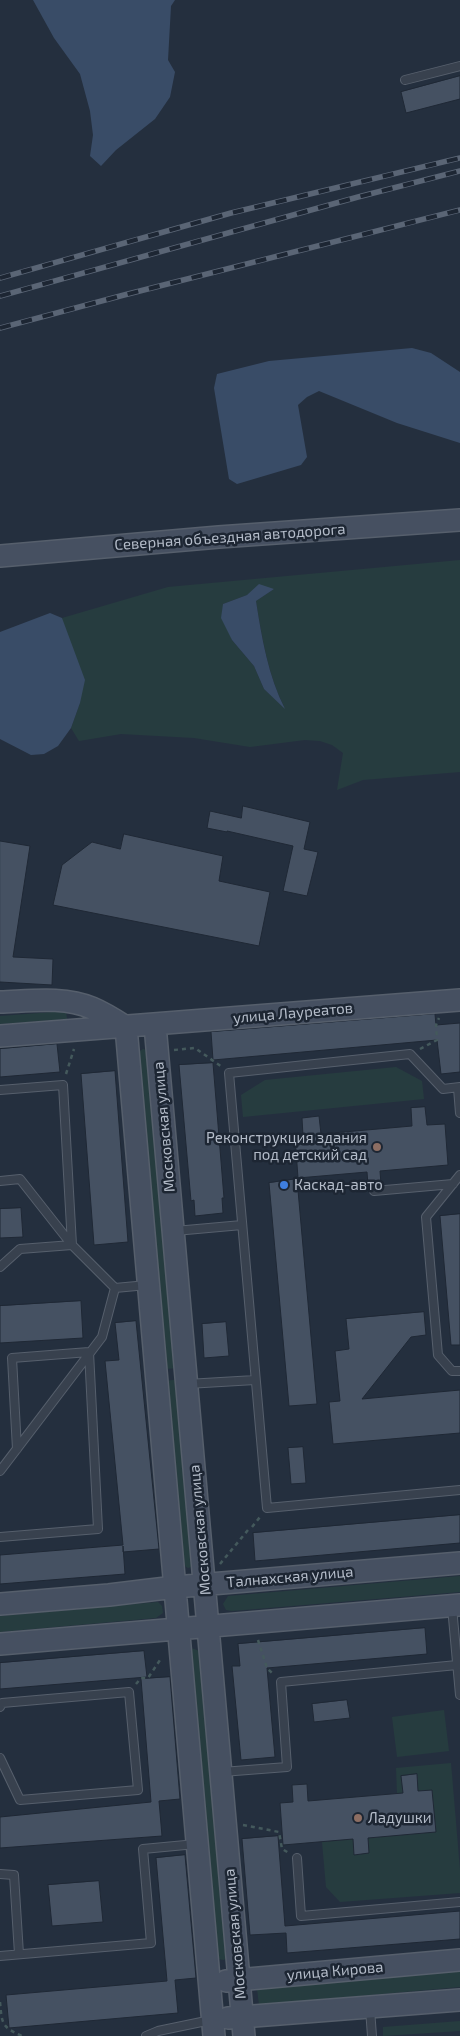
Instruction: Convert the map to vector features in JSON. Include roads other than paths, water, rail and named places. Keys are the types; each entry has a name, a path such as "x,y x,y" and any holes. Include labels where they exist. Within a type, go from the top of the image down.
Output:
{"street":[{"name":"Северная объездная автодорога","path":"0,556 219,537 460,520"},
{"path":"0,1002 38,1000 72,1002 92,1008 126,1026"},
{"name":"улица Лауреатов","path":"0,1036 453,1001"},
{"name":"Московская улица","path":"155,1024 187,1384 210,1576 208,1626 243,2027"},
{"name":"Московская улица","path":"126,1026 214,2028"},
{"name":"Талнахская улица","path":"0,1604 109,1595 175,1587 210,1576 460,1563"},
{"path":"0,1644 456,1605"},
{"name":"улица Кирова","path":"210,1982 460,1960"},
{"path":"214,2028 243,2027 370,2007 460,2000"}],"lane":[{"path":"406,80 460,66"},
{"path":"460,1113 459,1087 443,1089 410,1054 229,1073 267,1508 460,1490"},
{"path":"0,1090 62,1085 72,1245"},
{"path":"460,1175 426,1218 438,1355 452,1371 460,1371"},
{"path":"0,1181 20,1180 72,1245 116,1288 149,1285"},
{"path":"374,1191 453,1184"},
{"path":"173,1231 242,1225"},
{"path":"0,1267 20,1249 72,1245"},
{"path":"0,1471 102,1336 116,1288"},
{"path":"16,1449 12,1358 89,1352"},
{"path":"0,1537 98,1529 89,1352"},
{"path":"187,1384 255,1380"},
{"path":"456,1605 457,1665 460,1695"},
{"path":"221,1772 287,1767 281,1682 457,1665"},
{"path":"0,1707 2,1703 129,1692 138,1790 20,1800 0,1758"},
{"path":"0,1956 151,1943 143,1849 198,1844"},
{"path":"297,1858 301,1916 460,1902"},
{"path":"0,1874 14,1875 19,1954"},
{"path":"370,2007 372,2036"},
{"path":"146,2036 158,2033 214,2028"}],"water":[{"path":"33,0 175,0 171,6 168,60 175,72 170,97 155,119 116,150 101,166 90,156 93,135 90,111 80,74 54,38"},
{"path":"412,348 431,353 460,372 460,443 397,423 319,391 307,397 298,405 307,457 301,465 237,484 229,479 214,388 217,374 269,361"},
{"path":"259,584 274,589 256,601 270,670 285,709 264,689 254,666 232,640 221,618 223,604 247,595"},
{"path":"50,613 62,618 85,680 80,703 71,728 58,746 44,754 31,755 0,739 0,632"}],"railway":[{"path":"0,278 231,213 460,158"},
{"path":"0,296 358,197 460,171"},
{"path":"0,328 460,210"}],"place":[{"name":"Реконструкция здания под детский сад","path":"377,1147"},
{"name":"Каскад-авто","path":"284,1185"},
{"name":"Ладушки","path":"358,1818"}]}
